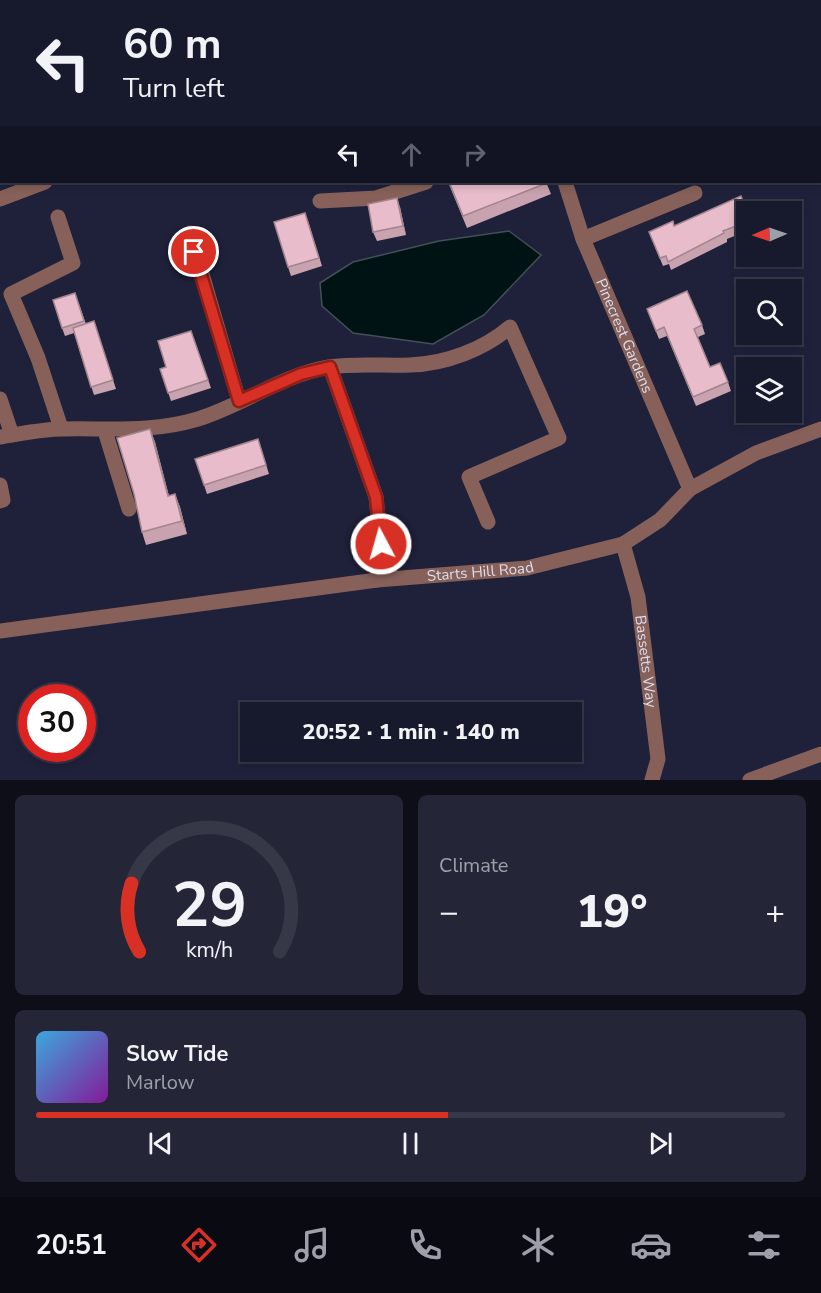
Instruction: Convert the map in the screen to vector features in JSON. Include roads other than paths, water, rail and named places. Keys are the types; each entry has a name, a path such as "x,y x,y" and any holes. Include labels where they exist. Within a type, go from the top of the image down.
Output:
{"street":[{"path":"0,199 42,183"},
{"path":"320,201 376,198 423,183"},
{"name":"Pinecrest Gardens","path":"565,183 583,239 690,489"},
{"path":"583,239 695,193"},
{"path":"58,217 73,263 11,294 38,358 61,428"},
{"path":"190,233 239,401"},
{"path":"0,399 6,436 61,428 105,431 151,429 199,418 301,374 330,367 414,365 442,360 491,343 510,327 559,438 469,477 488,522"},
{"path":"330,367 376,497 381,544 377,580"},
{"name":"Starts Hill Road","path":"0,631 377,580 527,568 623,544 660,520 690,489 756,453 821,429"},
{"path":"105,431 129,509"},
{"path":"0,485 3,500 0,501"},
{"name":"Bassetts Way","path":"623,544 638,597 658,759 652,780"},
{"path":"750,780 821,754"}]}
